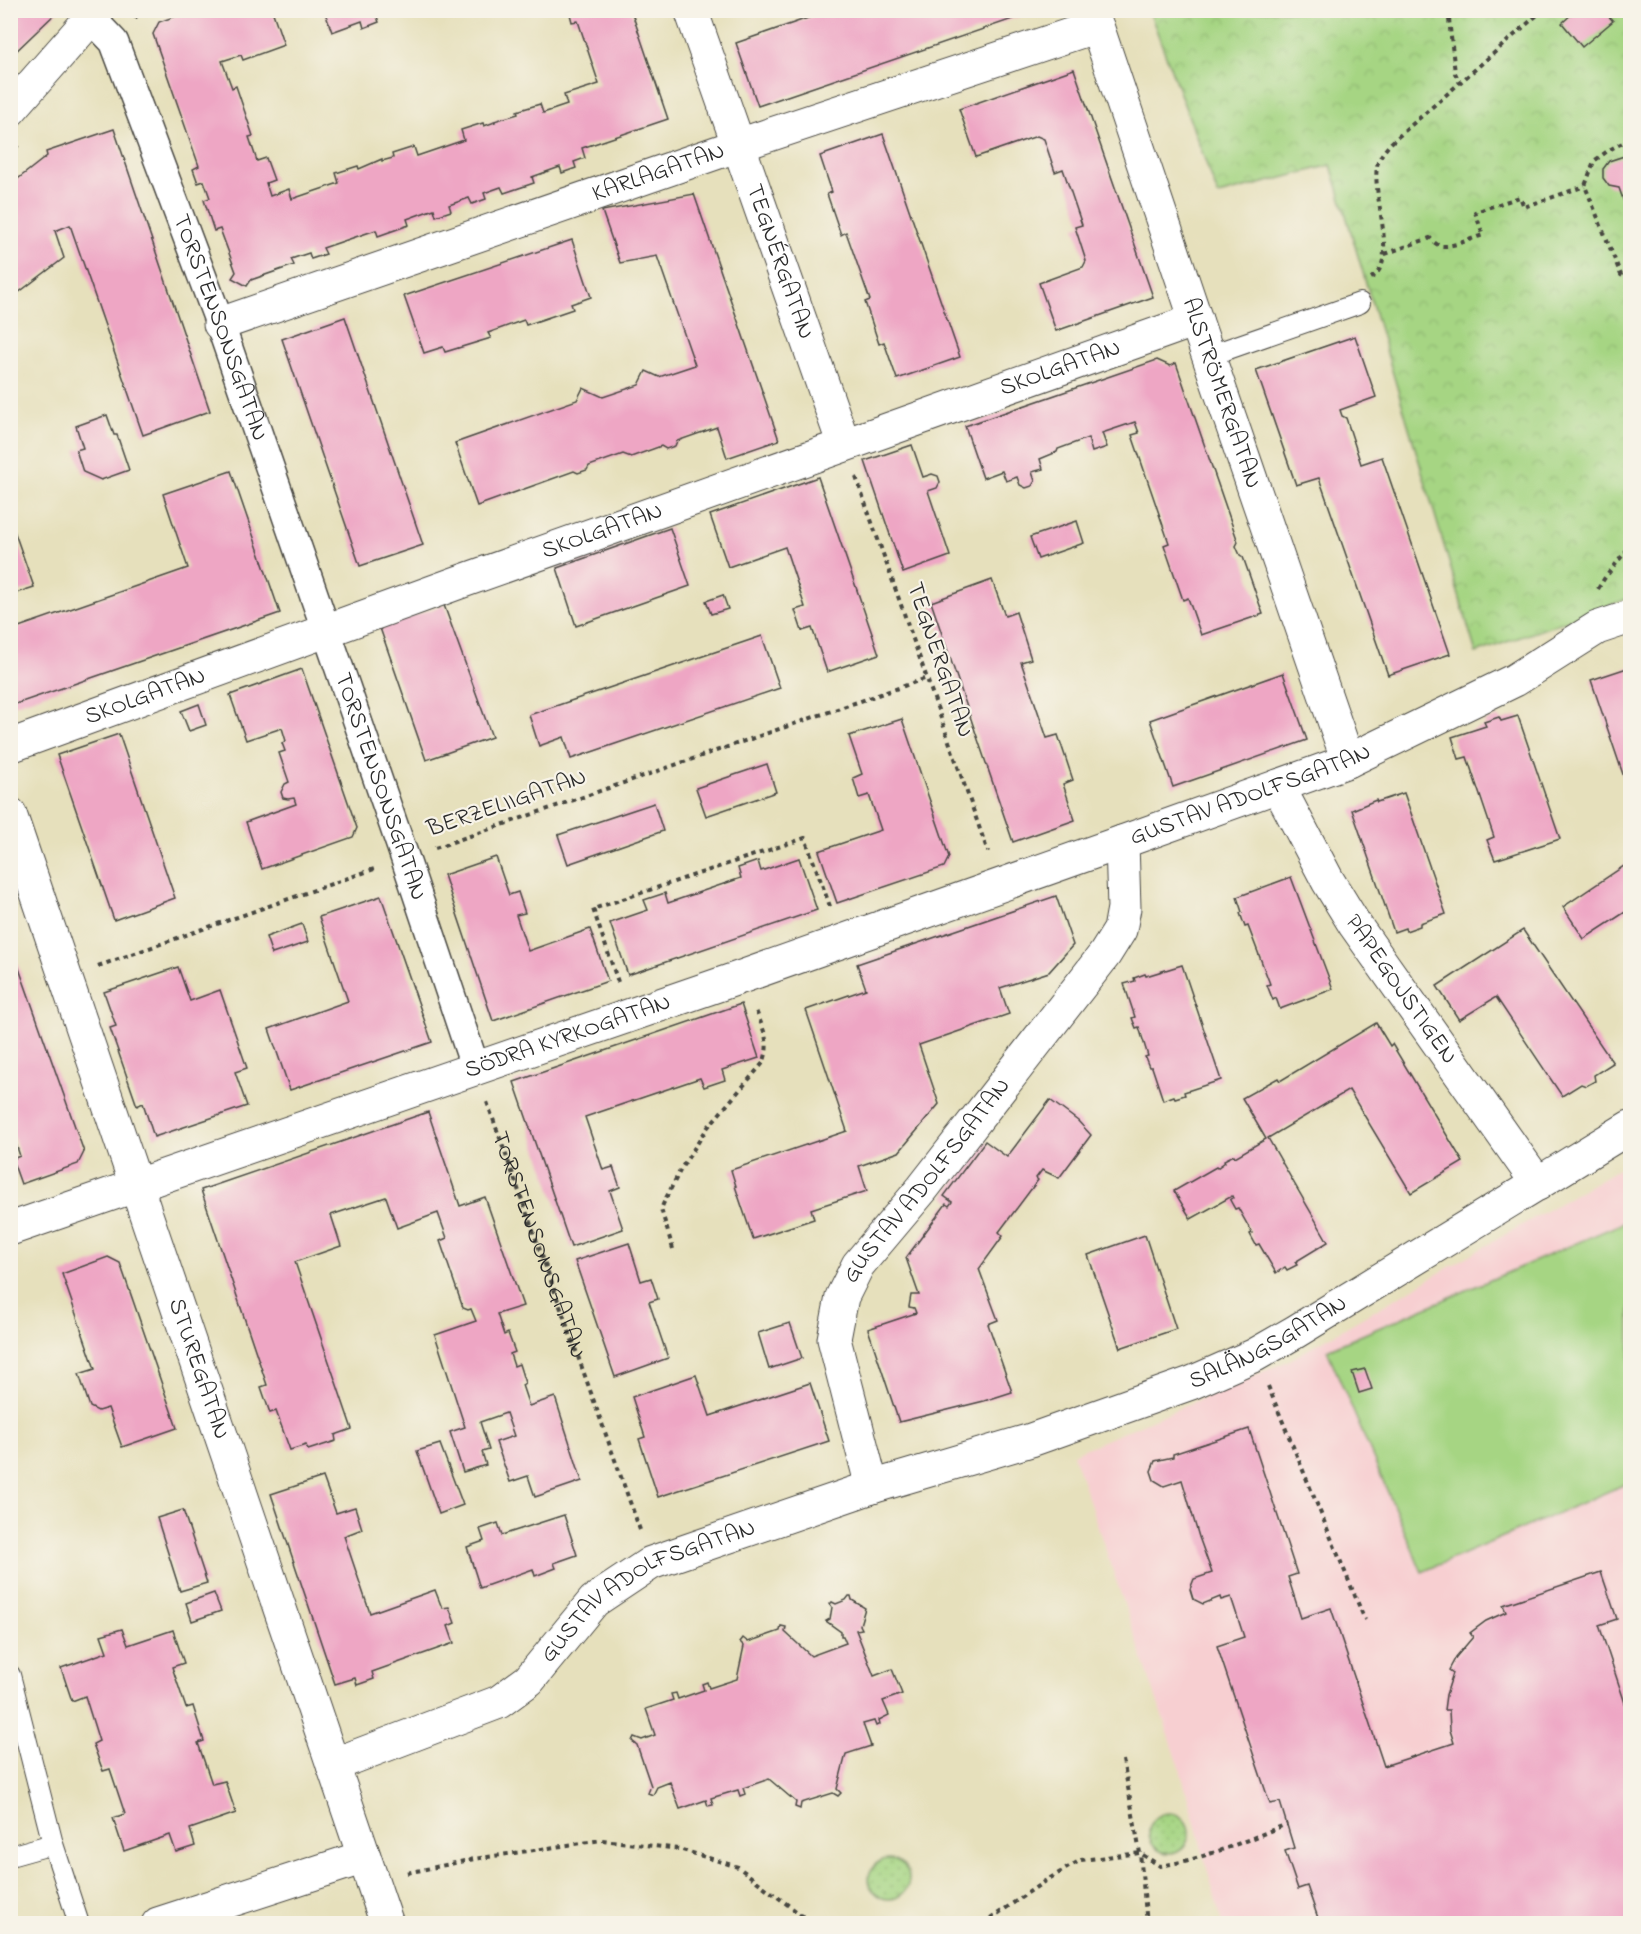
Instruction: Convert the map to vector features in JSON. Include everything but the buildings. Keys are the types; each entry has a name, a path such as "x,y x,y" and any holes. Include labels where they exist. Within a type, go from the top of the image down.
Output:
{"street":[{"name":"TEGNÉRGATAN","path":"691,10 844,445"},
{"path":"10,110 94,14"},
{"name":"TORSTENSONSGATAN","path":"94,14 114,42 220,324 475,1067"},
{"name":"KARLAGATAN","path":"220,324 1097,26"},
{"name":"ALSTRÖMERGATAN","path":"1097,26 1348,761"},
{"name":"SKOLGATAN","path":"10,746 1196,320"},
{"name":"GUSTAV ADOLFSGATAN","path":"333,1765 499,1702 529,1680 594,1601 651,1563 873,1487 834,1339 842,1297 858,1265 922,1189 1105,954 1120,930 1124,908 1122,842 1348,761 1515,680 1598,628 1630,617"},
{"name":"PAPEGOJSTIGEN","path":"1278,786 1328,881 1355,925 1538,1184"},
{"name":"STUREGATAN","path":"10,814 387,1923"},
{"name":"SÖDRA KYRKOGATAN","path":"10,1229 744,976 1122,842"},
{"name":"SALÄNGSGATAN","path":"873,1487 1031,1440 1191,1383 1255,1355 1630,1127"},
{"path":"158,1923 368,1869"}],"lane":[{"path":"1208,356 1359,303"},
{"path":"10,1675 53,1844 79,1923"},
{"path":"10,1856 53,1844"}],"path":[{"path":"1448,10 1455,74 1460,83"},
{"path":"1359,303 1359,288 1375,276 1382,267 1385,254 1376,178 1381,155 1391,143 1543,10"},
{"path":"1630,139 1594,161 1585,186 1621,275 1630,280"},
{"path":"1385,254 1430,238 1436,244 1443,246 1470,239 1483,234 1475,212 1520,197 1524,207 1585,186"},
{"name":"TEGNERGATAN","path":"844,445 1000,886"},
{"name":"BERZELIIGATAN","path":"67,977 927,678"},
{"path":"629,1014 593,909 805,838 842,940"},
{"path":"673,1248 661,1209 664,1200 708,1127 764,1063 768,1052 767,1040 744,976"},
{"name":"TORSTENSONSGATAN","path":"475,1067 651,1563"},
{"path":"1255,1355 1365,1620"},
{"path":"1123,1760 1140,1853 1147,1923"},
{"path":"983,1923 1045,1881 1081,1860 1140,1853 1160,1866 1204,1857 1287,1824"},
{"path":"368,1869 474,1859 602,1840 679,1849 738,1867 813,1923"}],"shaded area":[{"path":"1630,1162 1630,1923 1222,1923 1179,1765 1073,1454 1288,1361"}],"green space":[{"path":"1147,11 1630,11 1630,598 1476,653 1331,165 1218,195 1150,13"},
{"path":"1623,1223 1630,1228 1630,1482 1422,1572 1327,1350"},
{"path":"1169,1813 1183,1819 1189,1833 1183,1847 1169,1853 1155,1847 1149,1833 1155,1819"},
{"path":"889,1859 903,1865 909,1879 903,1893 889,1899 875,1893 869,1879 875,1865"}]}
